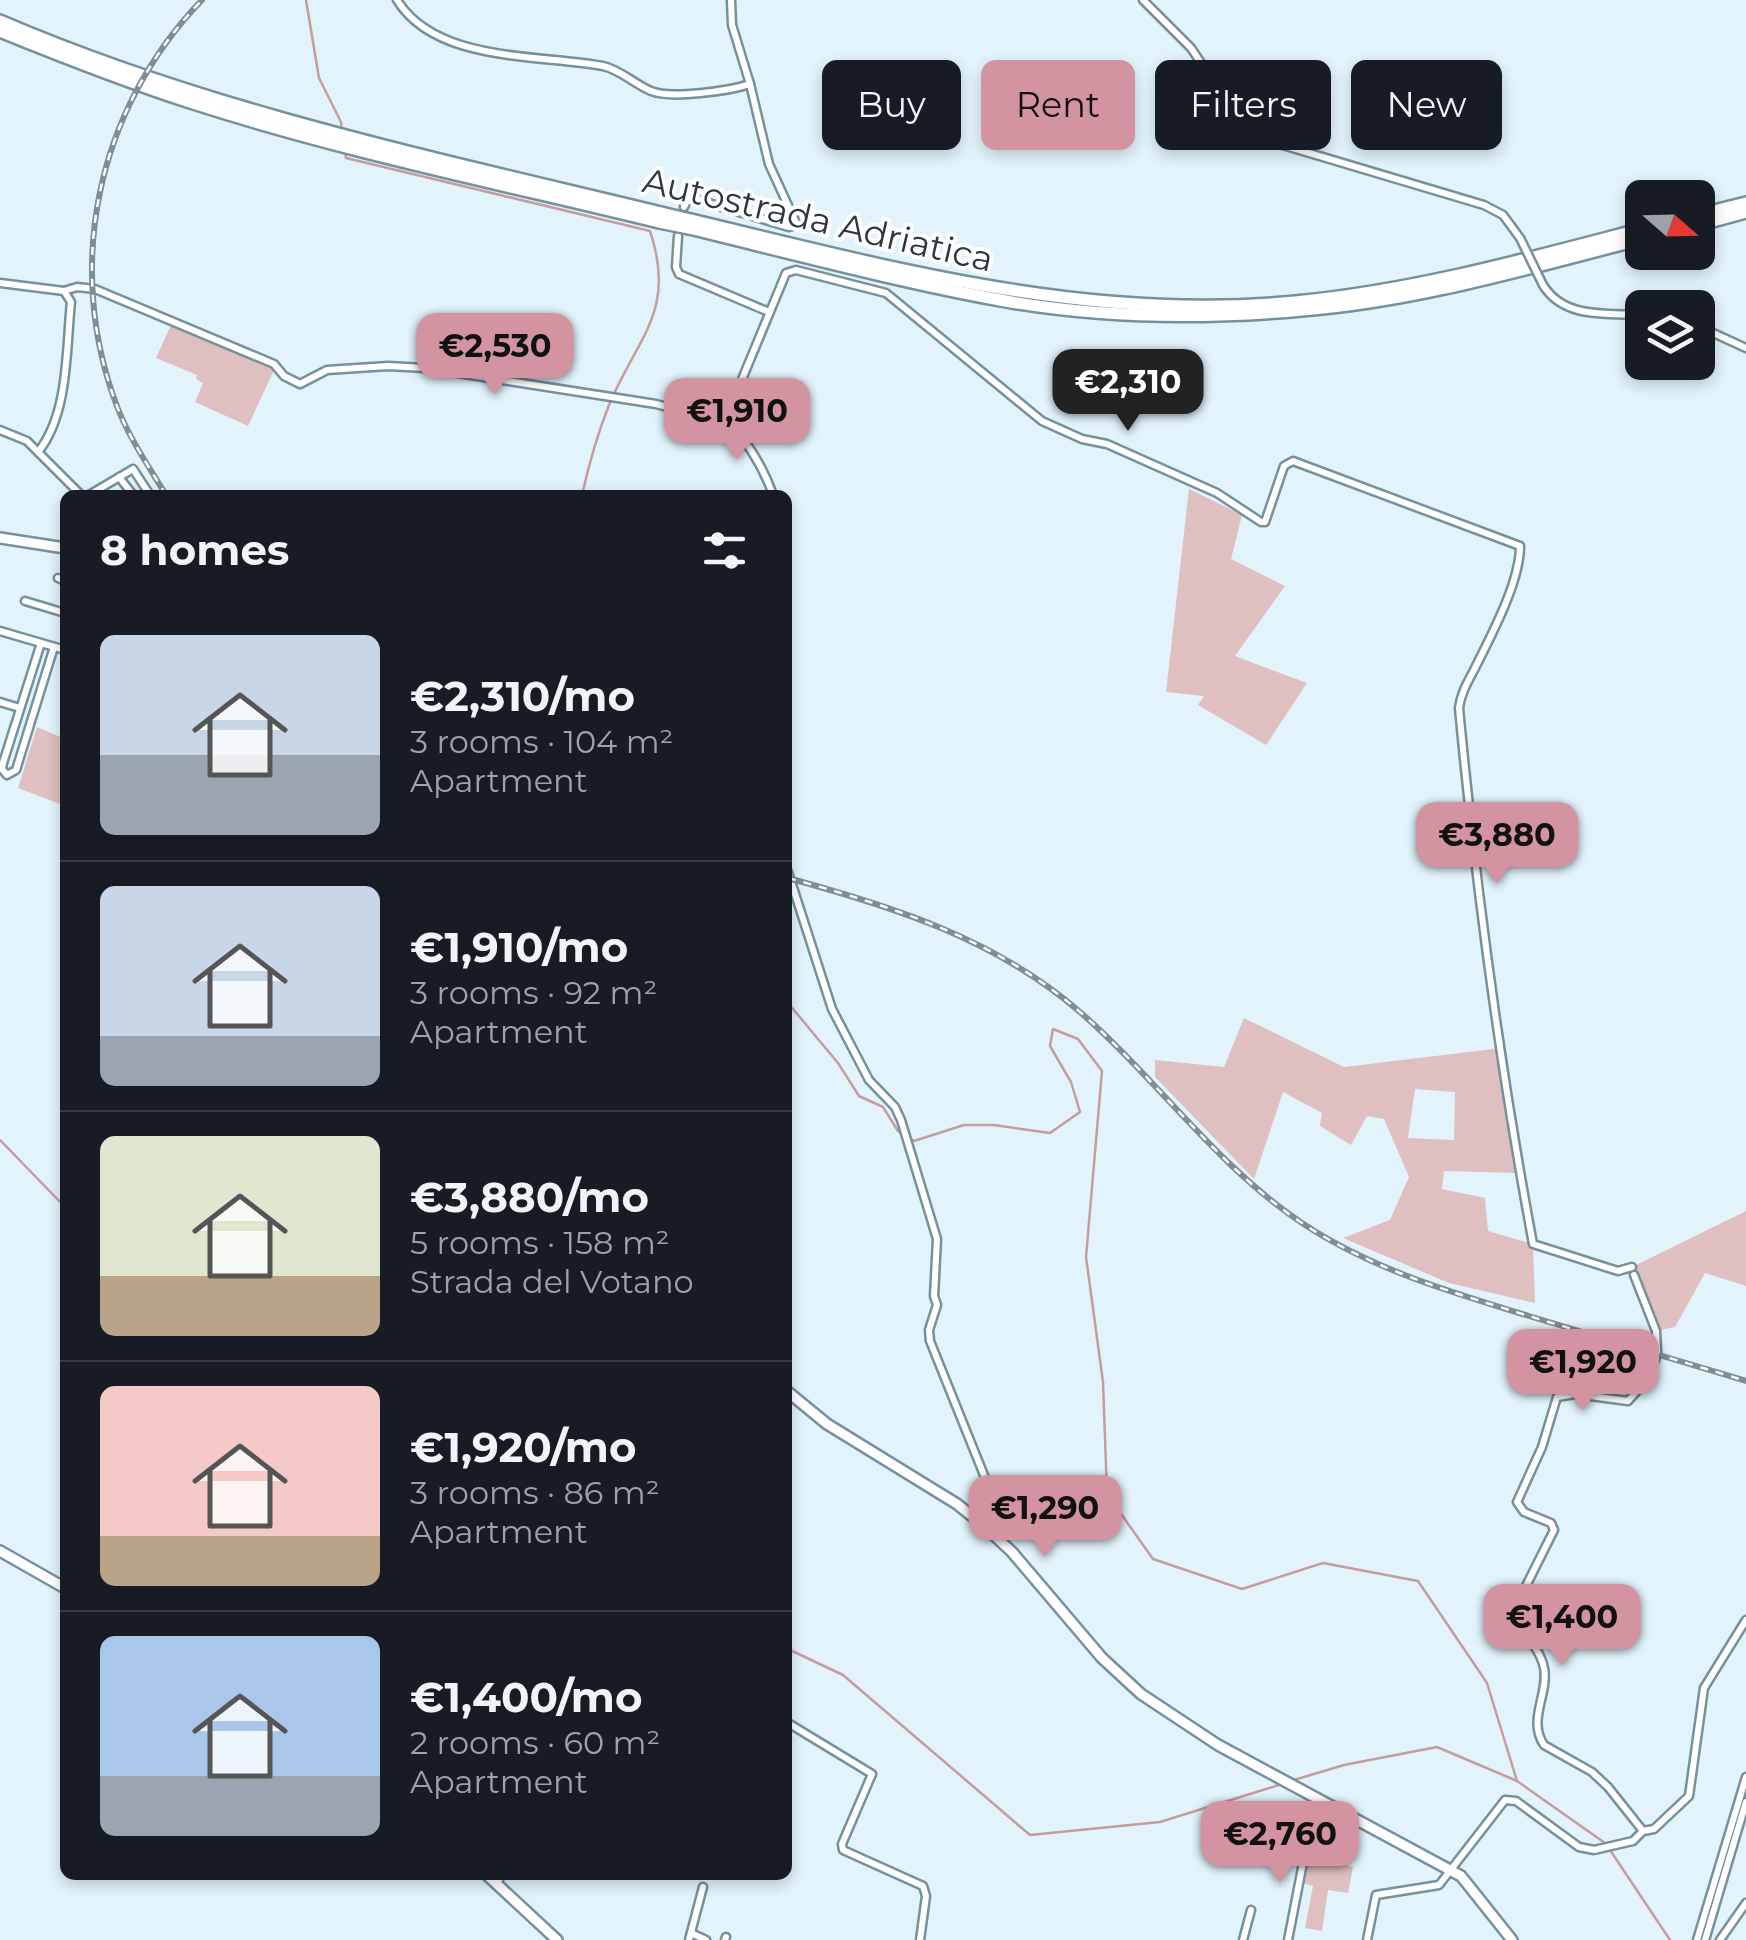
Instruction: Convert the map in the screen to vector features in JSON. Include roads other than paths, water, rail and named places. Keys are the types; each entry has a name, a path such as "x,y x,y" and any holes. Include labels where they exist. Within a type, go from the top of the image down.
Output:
{"highway":[{"name":"Autostrada Adriatica","path":"0,21 133,74 307,132"},
{"name":"Autostrada Adriatica","path":"0,31 161,92 307,132 998,300 1096,311 1190,315 1304,310 1395,298 1625,242"},
{"path":"1715,211 1746,203"},
{"path":"1715,220 1746,212"},
{"name":"Autostrada Adriatica","path":"690,224 995,290 1169,306 1292,303 1352,296 1484,270 1625,234"}],"main road":[{"path":"0,538 60,547"},
{"path":"792,1395 827,1424 957,1504 984,1525 1012,1552 1102,1658 1141,1694 1204,1737 1451,1870 1477,1892 1512,1940"},
{"path":"0,1551 60,1585"},
{"path":"499,1880 557,1940"}],"street":[{"path":"397,0 407,16 418,24 452,40 511,57 611,68 658,93 750,84"},
{"path":"684,207 687,201 695,199 789,227 797,225 769,164 732,25 731,0"},
{"path":"1143,0 1192,48 1247,130 1276,143 1484,205 1503,215 1520,238 1550,298 1569,309 1625,314"},
{"path":"678,236 679,274 769,312"},
{"path":"726,418 790,270 879,290 912,312 1042,421 1107,444 1217,494 1261,522 1265,522 1284,466 1293,461 1520,546 1512,581 1463,690 1459,708 1488,959 1533,1244 1618,1272 1633,1271 1656,1331 1656,1356 1645,1382 1628,1402 1575,1394 1557,1396 1542,1447 1518,1495 1519,1508 1554,1526 1513,1612 1544,1670 1537,1717 1540,1740 1608,1786 1643,1831"},
{"path":"0,283 64,291 80,286 104,292 274,364 284,376 300,384 327,370 425,368 726,418 741,434 771,490"},
{"path":"38,452 59,405 71,302 64,291"},
{"path":"1715,334 1746,348"},
{"path":"0,430 27,441 76,490"},
{"path":"97,490 134,469 147,490"},
{"path":"119,477 129,490"},
{"path":"132,490 140,480"},
{"path":"24,601 60,612"},
{"path":"0,631 60,649"},
{"path":"41,643 2,766 3,774 16,770 54,647"},
{"path":"0,702 20,708"},
{"path":"792,884 832,1008 869,1080 901,1120 937,1239 936,1305 930,1341 996,1505"},
{"path":"1367,1940 1376,1895 1440,1885 1506,1800 1516,1801 1579,1847 1594,1850 1633,1841 1643,1831 1654,1828 1689,1796 1704,1688 1746,1620"},
{"path":"792,1725 872,1774 842,1844 843,1850 924,1886 920,1940"},
{"path":"1701,1940 1746,1776"},
{"path":"1701,1940 1746,1802"},
{"path":"1288,1940 1308,1836"},
{"path":"703,1887 689,1937 706,1940"},
{"path":"1720,1940 1746,1904"},
{"path":"1243,1940 1251,1910"}],"waterway":[{"path":"306,0 319,78 342,132"},
{"path":"345,150 346,158 650,231 659,283 656,304 609,405 583,490"},
{"path":"792,1008 838,1063 859,1096 883,1107 898,1131 914,1141 964,1125 1050,1133 1080,1112 1071,1082 1050,1046 1053,1029 1078,1039 1102,1071 1086,1257 1103,1382 1107,1494 1153,1559 1242,1589 1323,1563 1418,1581 1487,1683 1517,1781"},
{"path":"0,1140 60,1202"},
{"path":"792,1651 843,1675 1030,1835 1160,1822 1282,1784"},
{"path":"1294,1780 1344,1765 1437,1747 1517,1781 1605,1843"},
{"path":"1610,1850 1670,1940"}],"railway":[{"path":"163,490 118,409 102,355 93,301 93,246 100,192 115,140 137,90 166,43 202,0"},
{"path":"792,879 942,929 979,945 1048,986 1108,1038 1244,1177 1331,1241 1442,1289 1746,1381"}]}
